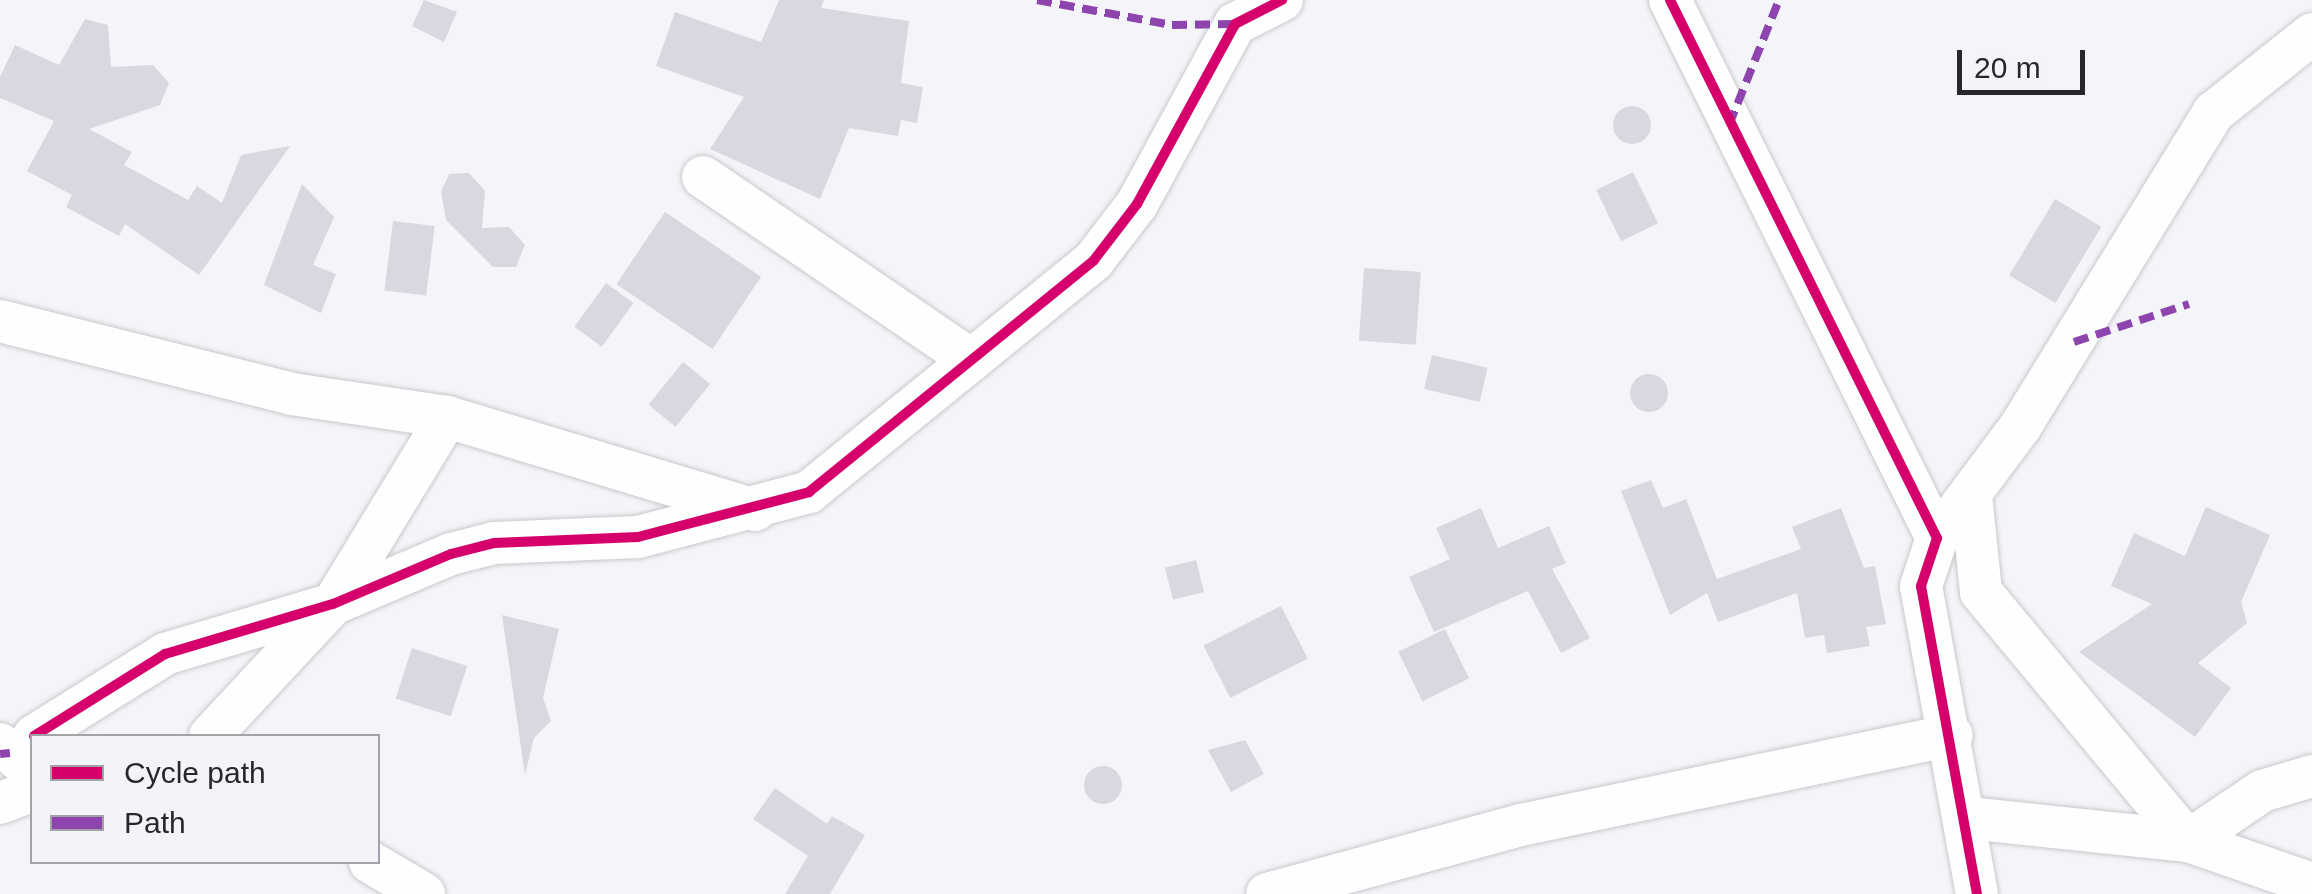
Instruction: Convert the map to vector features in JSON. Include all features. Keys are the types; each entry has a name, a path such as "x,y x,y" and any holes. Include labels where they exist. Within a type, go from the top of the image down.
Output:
{"street":[{"path":"43,734 150,661 334,604 494,543 638,536 761,512 842,472 1119,234 1235,24 1282,0"},
{"path":"1670,0 1937,538"},
{"path":"1977,894 1968,818 1921,586 1937,538 1971,495 2214,112 2312,34"},
{"path":"703,176 971,360"},
{"path":"0,322 292,394 447,417 761,512"},
{"path":"212,734 334,604 447,417"},
{"path":"1971,495 1981,592 2188,840"},
{"path":"1267,894 1521,826 1952,735"},
{"path":"2188,840 2262,790 2312,776"},
{"path":"0,803 30,792"},
{"path":"1968,818 2188,840 2312,884"},
{"path":"373,864 424,894"}],"building":[{"path":"424,0 457,12 444,42 412,26"},
{"path":"779,0 824,0 821,8 909,21 901,83 923,87 917,123 901,120 898,136 849,128 820,199 710,149 744,97 656,66 675,12 761,42"},
{"path":"85,19 108,25 111,67 153,65 169,83 160,105 89,129 132,152 124,165 188,200 197,186 222,203 241,155 290,146 199,275 125,224 119,236 66,207 72,195 27,171 54,121 0,98 0,77 15,45 59,65"},
{"path":"1632,106 1645,112 1651,125 1645,138 1632,144 1619,138 1613,125 1619,112"},
{"path":"1633,172 1658,223 1621,241 1596,190"},
{"path":"469,173 485,191 482,228 509,227 525,245 516,267 493,267 446,220 441,192 449,174"},
{"path":"302,184 334,217 313,265 336,274 321,313 264,285"},
{"path":"2055,199 2101,227 2055,303 2009,275"},
{"path":"665,212 761,277 713,349 616,284"},
{"path":"393,221 435,226 426,296 384,290"},
{"path":"1364,268 1421,272 1416,345 1359,341"},
{"path":"606,283 634,303 602,347 574,327"},
{"path":"1432,355 1488,368 1480,402 1424,389"},
{"path":"683,362 710,384 676,427 648,405"},
{"path":"1649,374 1662,380 1668,393 1662,406 1649,412 1636,406 1630,393 1636,380"},
{"path":"1651,480 1663,508 1686,499 1717,579 1801,549 1792,527 1841,508 1864,568 1875,566 1886,624 1866,627 1870,646 1827,653 1824,635 1805,638 1797,593 1718,622 1707,593 1670,615 1621,491"},
{"path":"2206,507 2270,535 2241,602 2247,623 2198,663 2231,688 2195,737 2079,652 2152,604 2111,586 2134,533 2185,556"},
{"path":"1481,508 1498,548 1549,526 1566,563 1552,569 1590,638 1561,653 1528,591 1434,632 1409,577 1450,559 1436,528"},
{"path":"1196,560 1204,592 1173,600 1165,568"},
{"path":"1281,606 1308,659 1230,698 1203,645"},
{"path":"502,615 559,629 543,698 551,721 534,738 525,775"},
{"path":"1445,629 1469,678 1422,701 1398,652"},
{"path":"412,648 467,666 451,716 396,698"},
{"path":"1245,740 1264,774 1231,792 1208,750"},
{"path":"1103,766 1116,772 1122,785 1116,798 1103,804 1090,798 1084,785 1090,772"},
{"path":"775,788 827,824 832,816 865,835 830,894 785,894 808,856 753,819"}],"marked path":[{"path":"1037,0 1172,25 1235,24"},
{"path":"1729,125 1779,0"},
{"path":"2074,342 2189,304"},
{"path":"0,754 10,753"}],"cycle path":[{"path":"37,734 165,654 333,604 451,554 494,543 638,537 809,492 1094,260 1137,204 1235,24 1282,0"},
{"path":"1670,0 1937,538 1921,586 1977,894"}]}
